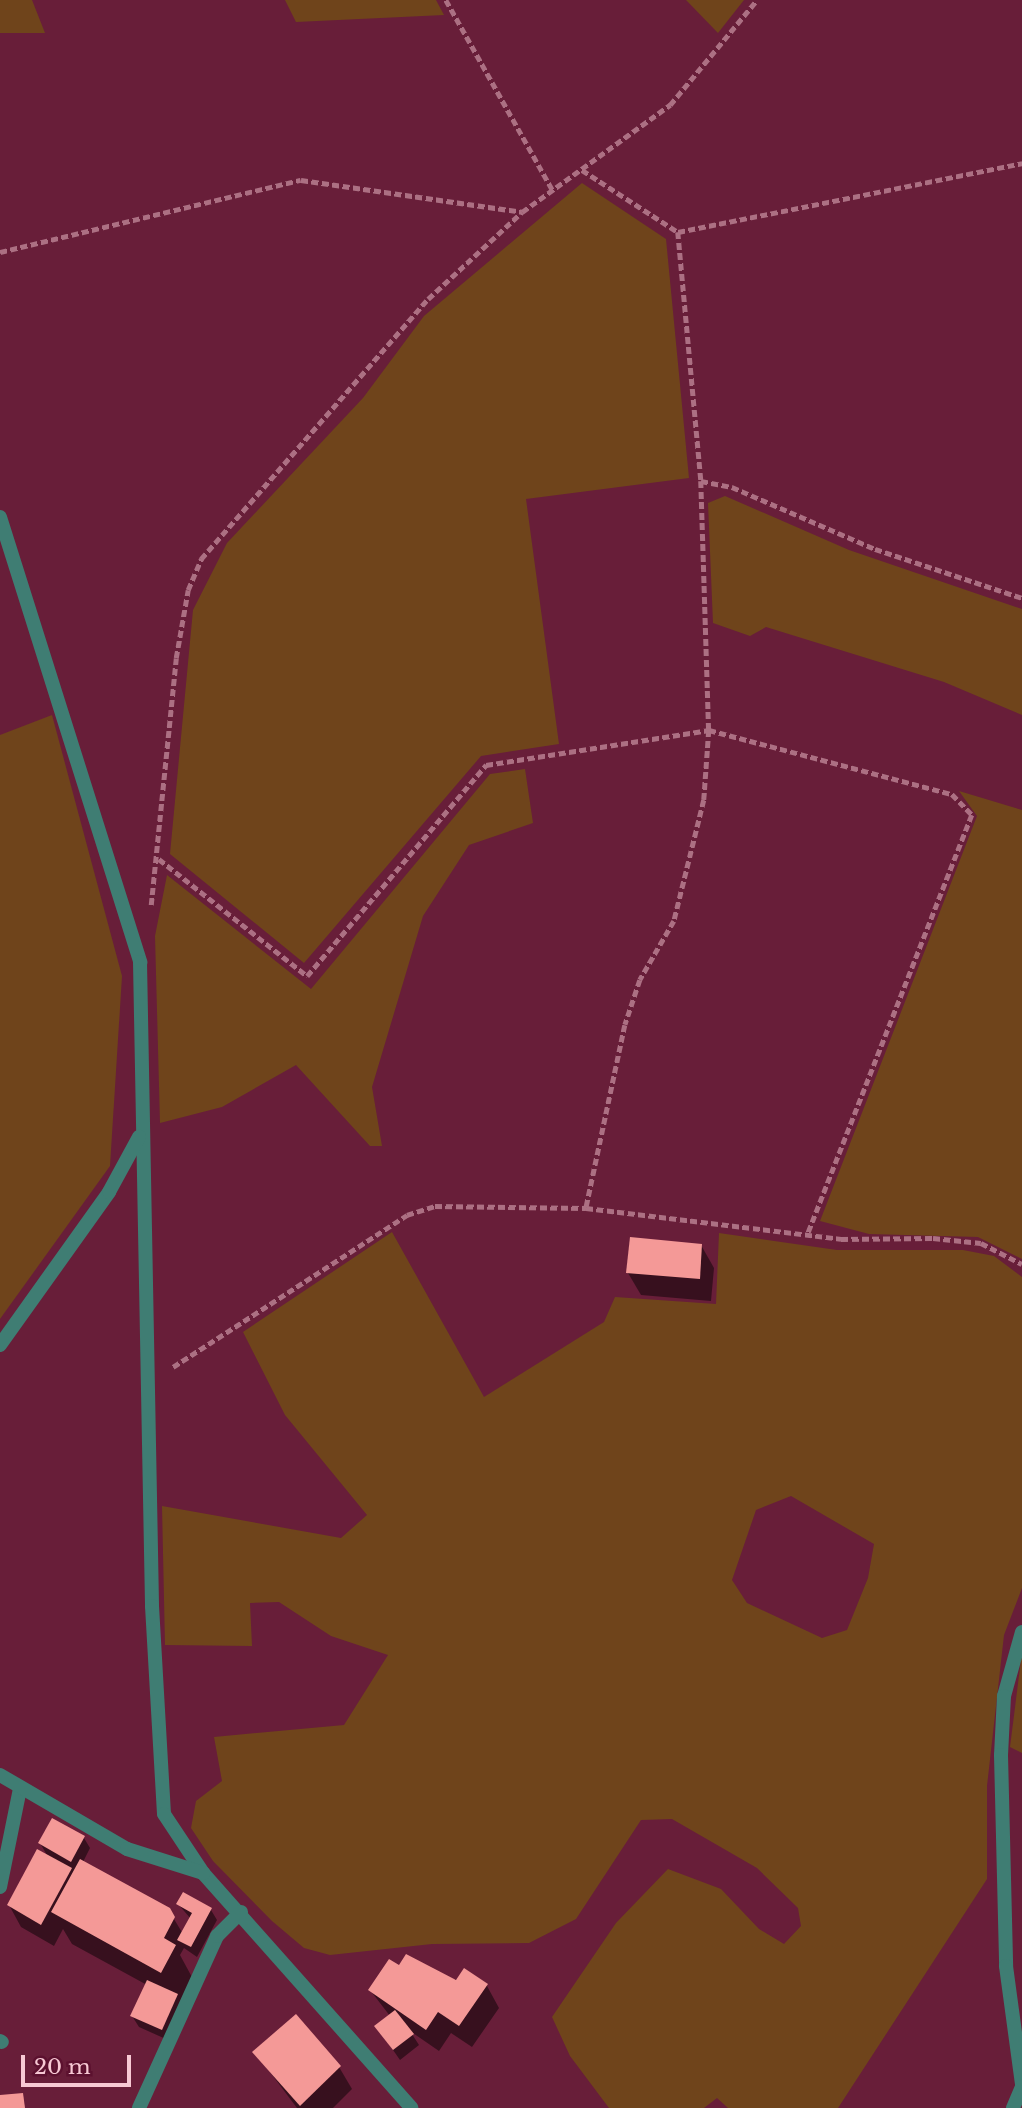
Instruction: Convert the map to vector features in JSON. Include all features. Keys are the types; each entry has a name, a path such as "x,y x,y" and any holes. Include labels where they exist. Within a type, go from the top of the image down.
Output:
{"street":[{"path":"0,517 140,962 139,1136 149,1383 152,1606 164,1814 203,1873 242,1912 412,2108"},
{"path":"0,1345 109,1192 139,1136"},
{"path":"1013,2108 1022,2086 1006,1966 1001,1755 1004,1696 1022,1632"},
{"path":"0,1775 127,1849 203,1873"},
{"path":"0,1887 20,1789"},
{"path":"139,2108 217,1936 242,1912"}],"path":[{"path":"446,0 553,191"},
{"path":"150,910 159,859 176,658 188,590 201,559 428,299 522,212 670,105 757,0"},
{"path":"582,170 678,232 1022,163"},
{"path":"0,252 301,180 522,212"},
{"path":"586,1208 625,1025 640,979 677,909 704,800 709,730 701,481 678,232"},
{"path":"701,481 732,487 875,549 1022,598"},
{"path":"159,859 307,976 486,765 709,730 952,794 972,815 808,1233"},
{"path":"149,1383 407,1215 435,1206 586,1208 808,1233 981,1243 1022,1264"}],"shaded area":[{"path":"0,0 32,0 45,33 0,33"},
{"path":"285,0 436,0 444,15 296,22"},
{"path":"686,0 744,0 718,33"},
{"path":"582,183 666,239 689,478 526,499 559,744 481,756 304,963 170,854 193,610 227,543 363,398 424,316"},
{"path":"725,496 849,550 1022,609 1022,715 944,682 766,627 750,636 713,623 708,503"},
{"path":"52,715 122,976 110,1166 0,1319 0,735"},
{"path":"525,769 533,823 469,845 423,916 372,1087 382,1146 370,1146 296,1065 222,1107 160,1123 155,936 167,875 311,989 490,774"},
{"path":"959,791 1022,810 1022,1259 978,1237 869,1234 820,1221 977,816"},
{"path":"392,1232 484,1397 604,1322 615,1297 716,1304 719,1233 837,1250 963,1250 994,1256 1022,1277 1022,1588 1004,1635 987,1786 987,1879 838,2108 728,2108 717,2098 704,2108 609,2108 570,2056 552,2017 616,1923 668,1869 721,1889 759,1929 784,1944 801,1926 798,1908 757,1868 672,1819 641,1820 576,1919 529,1943 432,1944 330,1955 304,1948 272,1921 213,1861 191,1828 196,1801 222,1781 214,1737 344,1725 388,1655 331,1636 279,1602 250,1603 252,1646 165,1645 162,1506 341,1538 367,1515 285,1415 243,1332","holes":["791,1496 874,1544 868,1578 847,1630 822,1638 747,1603 732,1580 756,1510"]},
{"path":"1022,1652 1022,1753 1010,1747"}],"building":[{"path":"630,1237 702,1244 700,1279 626,1273"},
{"path":"52,1818 85,1836 71,1862 38,1843"},
{"path":"37,1849 72,1868 41,1925 7,1905"},
{"path":"80,1859 170,1908 175,1917 164,1938 176,1945 161,1973 51,1912"},
{"path":"183,1892 212,1908 191,1947 177,1940 192,1913 176,1904"},
{"path":"406,1954 456,1980 464,1968 488,1984 459,2026 438,2012 426,2030 368,1990 389,1959 399,1965"},
{"path":"147,1980 178,1994 162,2030 130,2016"},
{"path":"395,2010 414,2034 393,2050 374,2026"},
{"path":"296,2014 341,2066 300,2106 252,2052"},
{"path":"23,2093 25,2108 0,2108 0,2095"}]}
